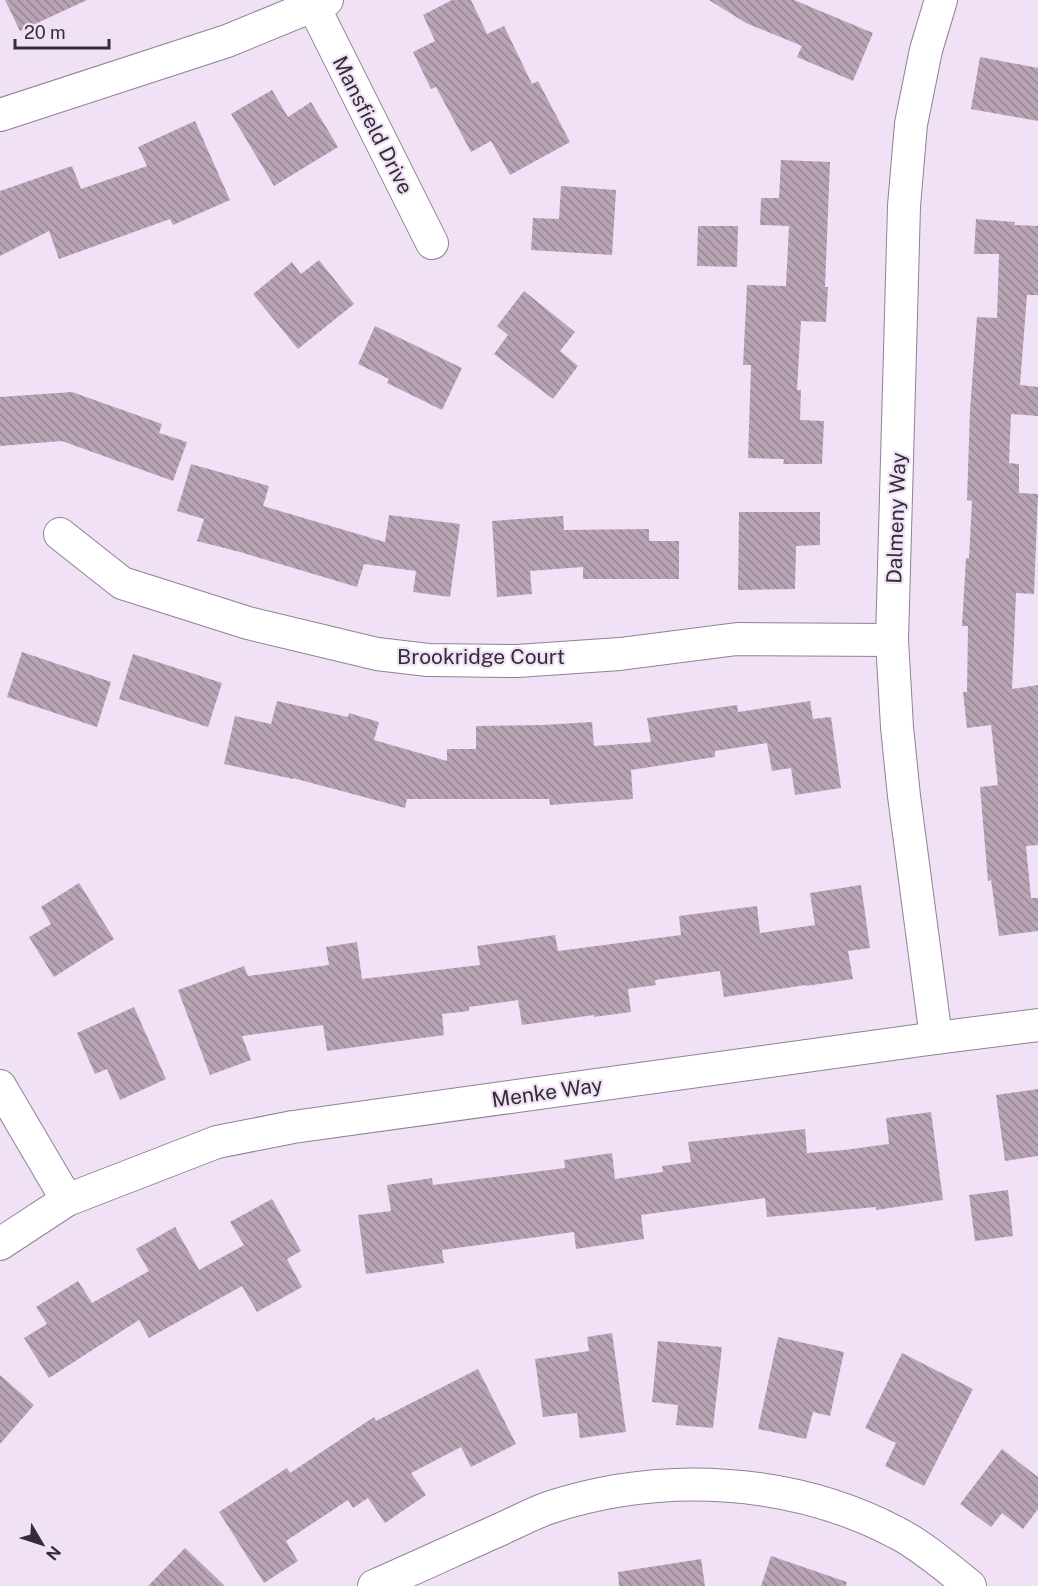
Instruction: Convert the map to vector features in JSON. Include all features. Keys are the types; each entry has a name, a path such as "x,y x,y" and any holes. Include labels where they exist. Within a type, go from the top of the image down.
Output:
{"street":[{"name":"Dalmeny Way","path":"936,1038 904,796 892,640 904,206 911,124 926,50 941,0"},
{"name":"Mansfield Drive","path":"0,115 227,42 320,3 432,243"},
{"name":"Brookridge Court","path":"60,534 122,583 248,623 377,654 429,660 517,661 620,654 737,639 892,640"},
{"name":"Menke Way","path":"0,1244 67,1200 218,1142 293,1127 1038,1025"},
{"path":"0,1086 67,1200"},
{"path":"374,1586 548,1509 613,1492 663,1484 711,1484 760,1489 814,1501 858,1515 898,1533 970,1586"}],"building":[{"path":"5,0 87,0 20,31"},
{"path":"452,0 471,0 487,34 504,26 532,84 538,81 570,142 510,175 491,141 471,152 436,87 431,89 413,52 435,41 423,15"},
{"path":"709,0 794,0 873,33 853,81 797,57 802,46 746,23"},
{"path":"980,57 1038,68 1038,121 971,109"},
{"path":"272,90 288,117 311,102 338,147 274,186 231,114"},
{"path":"195,121 230,200 173,225 170,219 59,259 49,231 0,256 0,191 72,166 81,189 147,166 138,147"},
{"path":"781,160 830,162 825,287 828,287 826,322 801,321 797,390 801,390 800,420 824,421 822,464 783,464 784,459 748,458 751,365 743,365 747,285 786,286 789,226 760,225 761,198 779,198"},
{"path":"561,186 616,190 612,255 531,250 533,218 559,219"},
{"path":"976,219 1038,226 1038,295 1027,295 1020,385 1038,387 1038,416 1011,414 1009,463 1019,464 1019,493 1038,494 1034,594 1016,593 1012,689 1038,685 1038,845 1026,846 1031,898 1038,898 1038,931 999,936 991,880 988,881 980,787 998,785 991,725 967,728 963,692 967,692 968,626 962,626 972,501 967,500 970,410 977,317 997,318 999,254 974,254"},
{"path":"698,226 738,226 737,267 697,266"},
{"path":"319,260 354,304 298,349 253,294 292,262 301,274"},
{"path":"524,291 575,332 560,351 578,366 553,399 494,354 508,335 497,326"},
{"path":"375,326 462,368 442,410 387,383 389,379 358,364"},
{"path":"72,392 162,424 159,433 187,442 173,481 62,441 0,446 0,397"},
{"path":"191,464 269,486 263,506 385,542 389,515 460,524 450,597 413,592 416,571 364,564 357,587 197,541 204,519 177,511"},
{"path":"739,512 820,512 820,545 796,546 795,589 738,590"},
{"path":"563,516 564,530 649,529 649,541 679,541 679,579 583,579 583,567 530,571 532,594 497,597 492,521"},
{"path":"22,652 111,682 97,727 7,697"},
{"path":"133,654 222,683 208,727 119,699"},
{"path":"277,701 348,717 349,713 379,722 374,740 447,761 447,749 476,749 476,726 592,722 594,746 651,742 647,718 737,705 738,712 810,701 813,719 831,717 841,788 795,795 791,768 772,771 767,743 715,751 715,757 631,770 633,799 550,805 549,799 407,799 405,808 293,778 224,764 235,716 271,724"},
{"path":"79,883 114,939 54,977 29,937 51,924 41,907"},
{"path":"861,885 870,948 848,951 853,979 724,997 720,971 655,980 656,985 628,989 631,1012 522,1025 518,1000 469,1007 469,1011 442,1014 444,1035 327,1051 323,1025 242,1036 251,1060 210,1075 178,990 244,966 248,976 329,965 326,947 357,942 362,979 480,965 477,946 555,935 558,951 681,935 679,916 757,906 760,933 815,925 810,893"},
{"path":"134,1007 166,1079 120,1100 107,1069 95,1074 77,1033"},
{"path":"1038,1089 1038,1156 1005,1161 996,1095"},
{"path":"931,1112 943,1200 876,1210 876,1207 767,1217 765,1198 641,1215 644,1239 576,1249 574,1232 442,1250 444,1263 366,1274 358,1215 391,1211 387,1185 432,1178 433,1185 565,1168 564,1160 612,1153 615,1179 663,1172 662,1166 691,1162 688,1142 805,1129 807,1153 889,1144 886,1118"},
{"path":"1008,1190 1013,1236 975,1241 969,1195"},
{"path":"272,1199 301,1251 287,1259 302,1287 257,1312 242,1286 149,1338 139,1320 49,1378 24,1338 47,1324 36,1307 78,1281 92,1303 149,1271 136,1249 175,1227 199,1270 244,1245 230,1222"},
{"path":"612,1333 626,1432 580,1438 577,1413 543,1417 535,1359 589,1351 587,1337"},
{"path":"778,1337 844,1352 830,1416 813,1412 806,1439 758,1429"},
{"path":"658,1341 722,1347 713,1428 676,1425 678,1405 652,1402"},
{"path":"902,1353 973,1389 924,1486 885,1466 896,1443 865,1428"},
{"path":"478,1369 516,1444 471,1467 461,1447 411,1473 426,1495 385,1523 368,1498 353,1508 348,1500 286,1541 298,1561 264,1583 219,1512 287,1468 290,1473 374,1417 376,1421"},
{"path":"0,1375 34,1405 0,1444"},
{"path":"1002,1449 1038,1477 1038,1509 1023,1529 1002,1513 991,1527 960,1504"},
{"path":"185,1548 225,1586 148,1586"},
{"path":"771,1556 847,1582 846,1586 761,1586"},
{"path":"701,1559 705,1586 619,1586 618,1572"}]}
